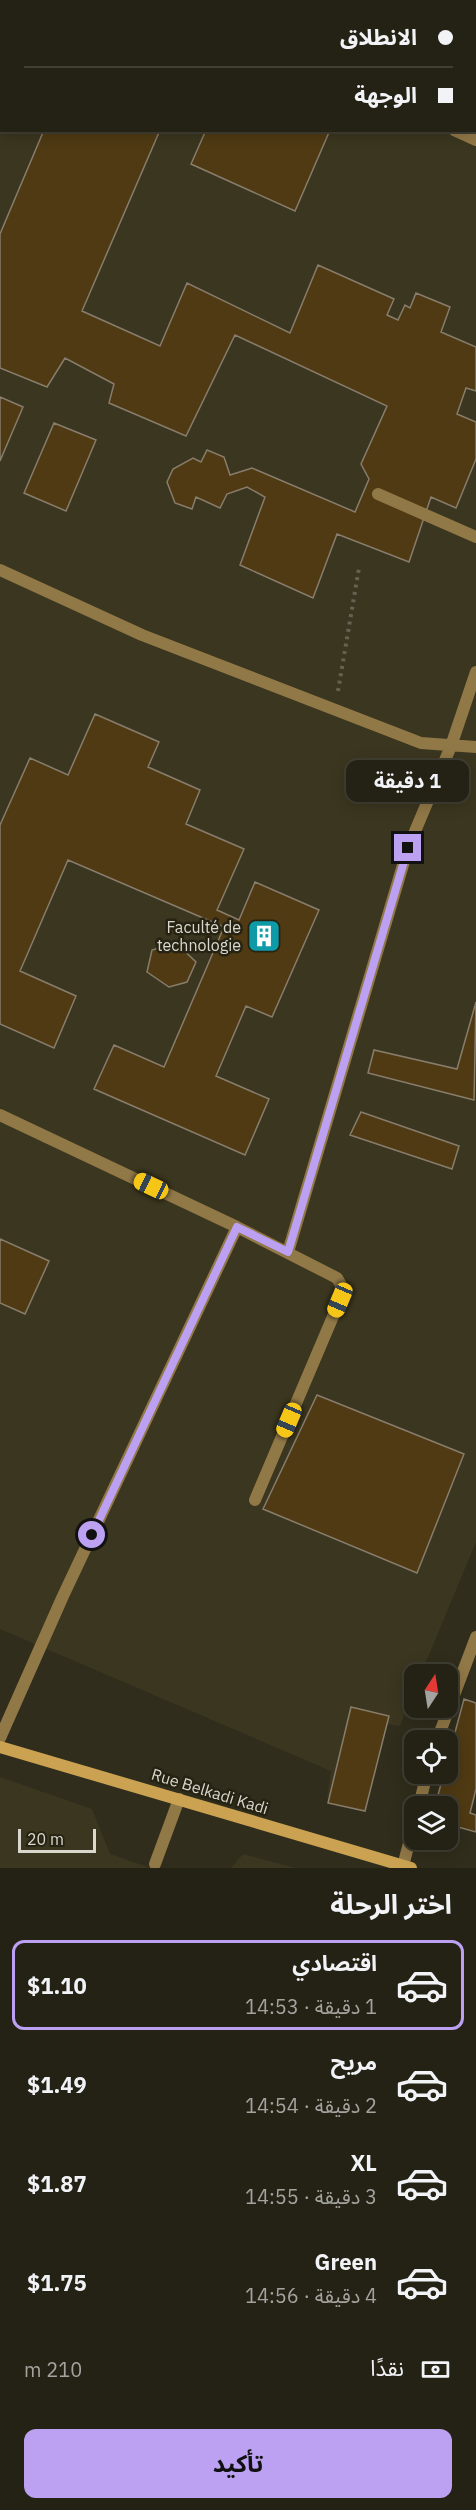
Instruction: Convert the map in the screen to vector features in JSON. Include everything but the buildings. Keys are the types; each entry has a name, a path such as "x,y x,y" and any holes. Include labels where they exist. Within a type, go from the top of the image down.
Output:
{"main road":[{"name":"Rue Belkadi Kadi","path":"0,1747 407,1867"}],"street":[{"path":"458,132 476,140"},
{"path":"378,494 476,537"},
{"path":"0,570 142,635 421,743 476,747"},
{"path":"288,1252 405,859 470,707 476,672"},
{"path":"0,1115 237,1227 337,1278 342,1293 255,1500"},
{"path":"0,1738 63,1596 237,1227"},
{"path":"441,1730 471,1664 476,1636"},
{"path":"155,1864 179,1798"},
{"path":"407,1867 410,1850"}],"path":[{"path":"335,710 359,568"}],"shaded area":[{"path":"0,132 476,132 476,1542 425,1664 404,1664 404,1716 400,1726 387,1724 364,1806 327,1797 331,1771 0,1629"},
{"path":"0,1777 92,1809 110,1854 151,1868 0,1868"},
{"path":"243,1854 296,1868 231,1868"}],"place":[{"name":"Faculté de technologie","path":"264,936"}],"route":[{"path":"92,1535 237,1227 288,1252 408,848"}]}
